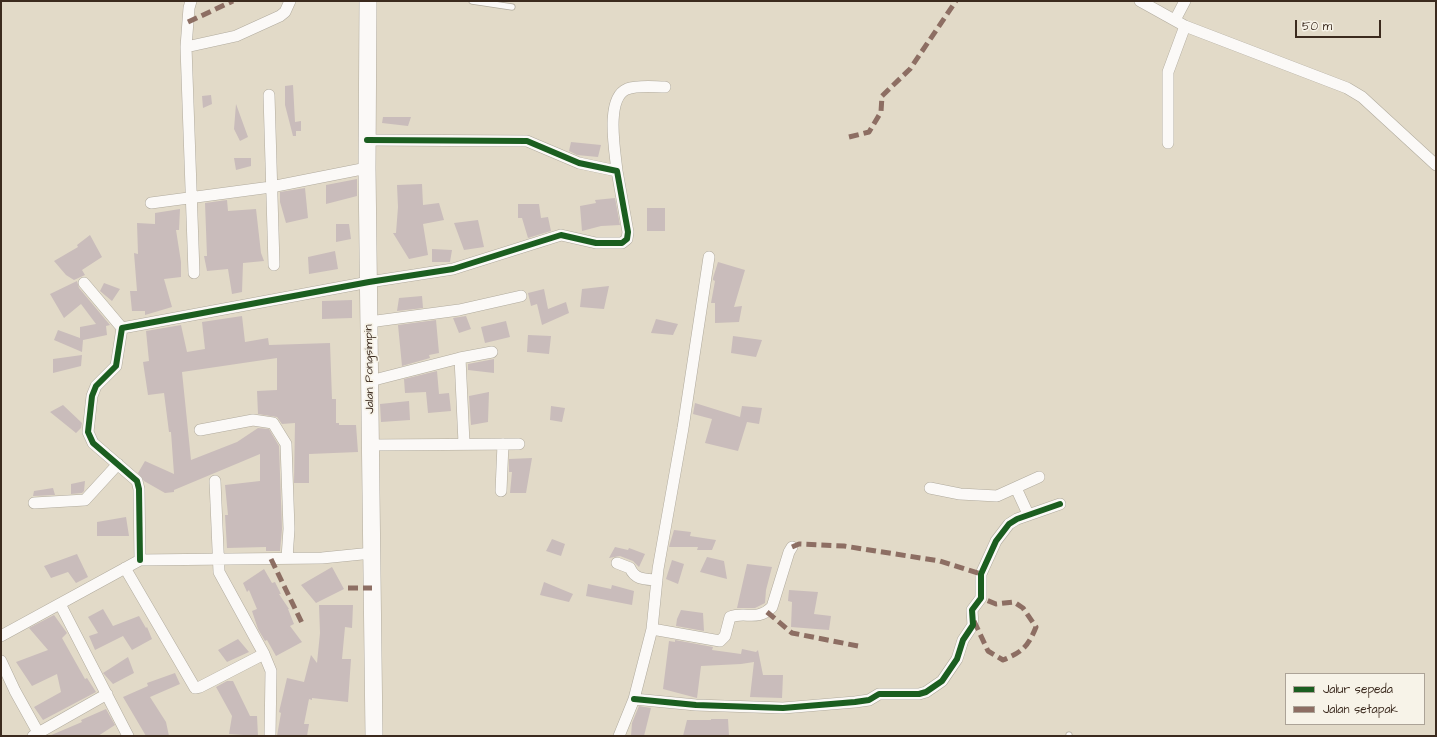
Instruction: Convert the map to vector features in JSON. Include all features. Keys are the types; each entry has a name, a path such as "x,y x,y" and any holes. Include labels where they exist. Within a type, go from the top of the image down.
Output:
{"main road":[{"name":"Jalan Pongsimpin","path":"368,1 367,168 374,736"}],"street":[{"path":"191,1 189,8 186,47 194,273"},
{"path":"186,47 228,39 242,34 280,16 285,12 290,1"},
{"path":"1140,1 1185,26 1347,88 1362,97 1436,165"},
{"path":"1175,20 1185,1"},
{"path":"1168,142 1168,72 1185,26"},
{"path":"122,328 369,282 453,269 561,236 596,244 622,243 627,239 628,232 617,171 613,136 614,107 616,98 622,92 630,88 665,87"},
{"path":"269,95 274,265"},
{"path":"367,140 527,141 579,163 617,171"},
{"path":"151,203 271,187 367,168"},
{"path":"619,736 634,699 652,629 657,580 710,257"},
{"path":"84,283 122,328"},
{"path":"369,322 459,310 521,296"},
{"path":"122,328 120,331 117,364 112,372 94,388 90,403 88,421 90,439 134,477 138,485 140,560"},
{"path":"370,381 460,358 492,352"},
{"path":"460,358 464,443"},
{"path":"200,430 253,420 273,423 286,444 288,558"},
{"path":"371,445 464,443 519,444"},
{"path":"501,491 503,444"},
{"path":"34,504 85,500 118,464"},
{"path":"930,488 960,494 997,496 1039,477"},
{"path":"215,481 218,559 221,576 264,654 271,671 270,736"},
{"path":"1016,488 1028,514"},
{"path":"634,699 696,705 783,708 869,700 879,694 919,694 926,692 942,681 957,659 963,640 973,625 972,610 981,598 981,574 996,541 1009,524 1017,519 1060,504"},
{"path":"652,629 720,641 725,636 730,617 758,616 767,612 772,607 775,601 788,552 792,547"},
{"path":"1,636 140,560 322,558 372,553"},
{"path":"617,563 630,568 632,574 637,578 657,580"},
{"path":"125,568 195,688 200,687 264,654"},
{"path":"60,604 128,736"},
{"path":"1,661 37,735 107,694"}],"lane":[{"path":"472,1 512,6"}],"building":[{"path":"293,85 295,122 301,121 301,131 296,131 296,136 293,136 285,105 285,86"},
{"path":"211,95 212,104 203,108 202,96"},
{"path":"236,104 248,137 240,141 234,129"},
{"path":"383,117 411,117 408,126 382,123"},
{"path":"571,142 601,145 598,157 577,155 569,151"},
{"path":"234,158 251,158 251,166 236,170"},
{"path":"357,179 357,196 326,204 326,185"},
{"path":"422,184 423,205 439,203 444,220 423,224 428,255 409,259 393,233 396,233 398,207 397,185"},
{"path":"305,188 308,218 286,223 280,202 280,192"},
{"path":"615,198 620,225 601,226 582,231 580,206 596,203 595,200"},
{"path":"227,200 228,211 256,209 261,253 264,261 243,263 242,292 232,294 228,269 207,271 204,256 207,256 205,203"},
{"path":"518,204 539,204 541,218 548,217 551,231 528,238 522,218 518,218"},
{"path":"647,208 665,208 665,231 647,231"},
{"path":"180,209 179,230 176,230 181,262 181,277 164,279 172,307 145,315 145,311 132,311 130,291 137,291 134,253 138,254 137,223 155,224 155,213"},
{"path":"478,220 484,247 464,250 454,223"},
{"path":"336,224 349,224 351,239 336,242"},
{"path":"90,235 102,257 82,270 85,275 74,280 66,275 54,261 78,247 77,245"},
{"path":"432,249 452,250 450,262 432,262"},
{"path":"335,251 338,269 309,274 308,257"},
{"path":"718,262 745,270 734,307 742,306 739,322 715,323 715,303 711,303 715,281 713,278"},
{"path":"77,281 79,288 110,325 106,326 107,335 83,340 82,352 54,340 58,330 80,338 80,327 96,324 81,304 64,318 50,294"},
{"path":"104,283 120,289 112,301 100,291"},
{"path":"609,286 604,309 580,307 582,289"},
{"path":"544,289 548,309 566,302 569,313 542,325 537,304 531,306 528,293"},
{"path":"422,296 423,308 397,311 399,298"},
{"path":"352,300 352,318 322,319 322,301"},
{"path":"242,316 245,342 268,338 269,345 330,343 332,399 336,399 336,423 339,423 339,425 356,425 358,452 309,454 309,483 294,483 295,423 282,424 277,417 258,414 257,391 277,390 277,358 182,372 191,460 237,442 258,428 269,429 279,446 282,529 280,551 266,551 266,547 227,548 225,515 228,515 225,485 260,481 260,454 174,490 174,492 165,493 144,481 138,473 145,461 174,474 171,432 169,432 164,393 148,395 143,362 149,361 146,331 181,325 187,352 205,349 202,322"},
{"path":"466,316 471,329 459,333 453,318"},
{"path":"656,319 678,324 673,335 651,333"},
{"path":"436,320 439,353 429,355 430,358 402,366 398,325"},
{"path":"506,321 510,337 485,343 481,327"},
{"path":"528,335 551,336 549,354 527,352"},
{"path":"733,336 762,340 756,357 731,353"},
{"path":"82,355 81,366 53,373 53,359"},
{"path":"494,359 494,373 468,370 468,364"},
{"path":"437,371 439,394 449,393 451,411 428,413 426,392 405,393 404,379"},
{"path":"489,392 488,422 471,425 469,396"},
{"path":"409,401 410,420 381,422 380,404"},
{"path":"695,403 740,417 742,406 762,408 759,424 747,422 738,451 705,443 712,419 693,414"},
{"path":"63,405 82,423 81,428 76,433 50,412"},
{"path":"551,406 565,408 562,422 550,420"},
{"path":"532,458 526,493 510,493 512,472 509,472 509,459"},
{"path":"85,481 84,491 82,493 71,494 71,484"},
{"path":"53,488 55,495 33,496 34,491"},
{"path":"126,517 129,536 97,536 97,522"},
{"path":"674,530 691,532 690,536 716,540 712,550 697,550 698,547 669,547"},
{"path":"552,539 565,544 561,556 546,551"},
{"path":"615,547 628,550 629,548 645,554 639,567 633,561 620,556 609,558"},
{"path":"77,554 88,577 76,583 68,572 51,578 44,566"},
{"path":"707,557 724,561 727,579 700,572"},
{"path":"672,560 684,564 678,584 666,579"},
{"path":"747,564 772,567 766,590 765,603 755,608 737,608"},
{"path":"332,567 344,589 316,603 301,585"},
{"path":"264,569 272,583 275,582 281,594 279,594 289,609 294,624 290,626 302,642 276,656 267,640 265,641 258,629 252,611 257,609 249,590 247,592 243,583"},
{"path":"544,582 573,594 569,602 540,595"},
{"path":"588,584 611,589 612,585 634,591 632,605 586,596"},
{"path":"789,590 818,592 814,614 831,616 829,630 791,627 792,602 788,601"},
{"path":"319,605 353,605 352,628 345,627 342,659 351,659 348,702 312,698 312,700 309,699 304,724 309,724 307,736 277,736 281,713 279,712 287,678 304,682 311,655 317,663 320,633"},
{"path":"103,609 113,626 139,616 146,628 147,627 152,639 132,650 123,636 95,650 89,636 98,633 88,617"},
{"path":"681,610 703,613 704,631 676,626"},
{"path":"54,615 67,633 62,638 85,679 87,678 96,692 43,720 34,707 61,692 57,674 32,686 16,662 48,650 29,628"},
{"path":"238,639 249,652 227,662 218,650"},
{"path":"675,640 713,647 712,650 741,654 742,649 756,652 758,650 763,675 783,675 782,698 750,697 754,662 701,666 697,698 663,689 669,641 675,642"},
{"path":"128,657 134,673 113,684 103,673"},
{"path":"175,673 180,684 150,697 166,722 169,736 146,736 123,697 148,686 147,683"},
{"path":"227,681 233,681 250,716 257,716 258,736 229,734 232,716 216,687"},
{"path":"639,706 651,708 644,736 631,736 632,723"},
{"path":"106,709 115,725 98,736 49,736 82,722 81,720"},
{"path":"728,719 729,736 683,736 687,720"}],"marked path":[{"path":"188,22 233,1"},
{"path":"849,137 869,132 881,112 882,96 910,69 956,1"},
{"path":"792,547 799,544 844,546 940,561 981,574"},
{"path":"271,559 303,625"},
{"path":"348,588 372,588"},
{"path":"974,621 988,651 1003,660 1024,648 1036,627 1023,608 1014,602 996,604 981,598"},
{"path":"767,612 792,633 858,646"}],"cycle path":[{"path":"140,560 139,489 137,481 93,443 88,432 92,396 96,386 116,366 122,328 369,282 453,269 561,235 596,243 622,243 627,239 628,232 617,171 579,163 527,141 367,140"},
{"path":"634,699 696,705 783,708 869,700 879,694 919,694 926,692 942,681 957,659 963,640 973,625 972,610 981,598 981,574 996,541 1009,524 1017,519 1060,504"}]}
